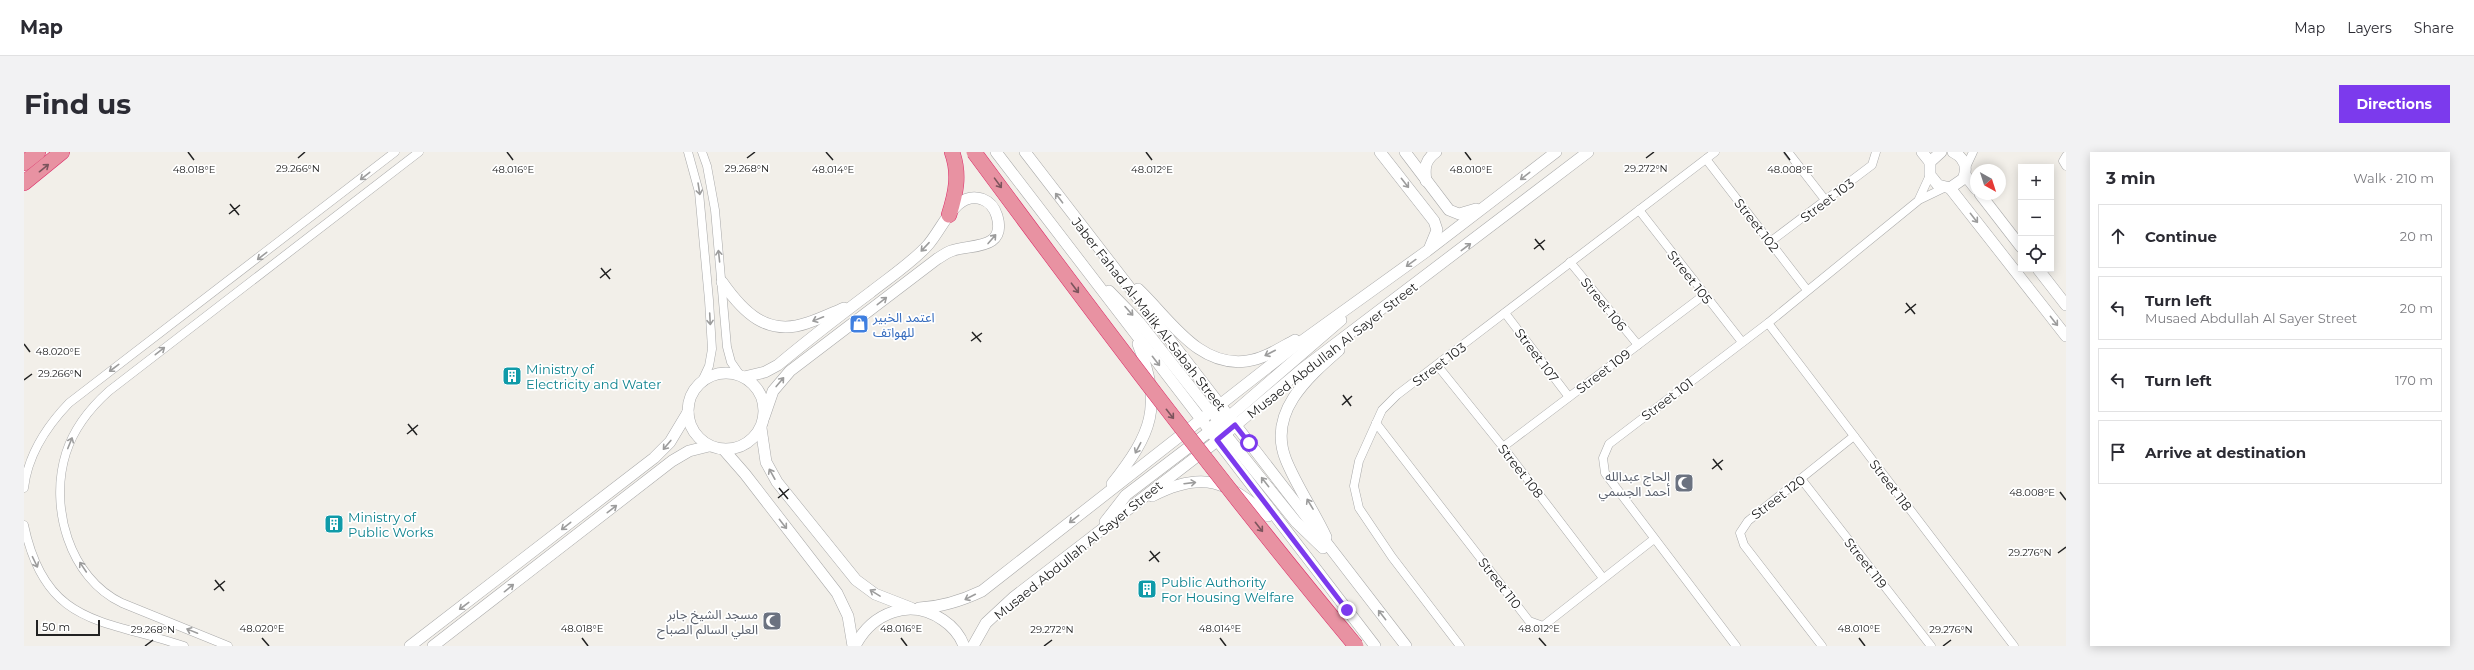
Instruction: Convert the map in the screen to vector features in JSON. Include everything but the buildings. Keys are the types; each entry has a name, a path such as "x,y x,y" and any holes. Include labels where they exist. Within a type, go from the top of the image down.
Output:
{"highway":[{"path":"24,163 38,152"},
{"path":"24,183 62,152"},
{"path":"949,215 957,179 957,168 952,152"},
{"path":"974,152 1155,394 1271,543 1356,646"}],"street":[{"path":"24,488 29,466 41,437 69,403 395,152"},
{"path":"228,646 116,601 90,578 74,554 62,513 61,483 69,446 88,413 109,391 419,152"},
{"path":"410,646 654,458 670,442 688,412 693,392 702,381 709,366 712,349 699,192 688,152"},
{"path":"702,152 712,187 727,347 731,362 742,376 754,384 760,394 764,417"},
{"name":"Jaber Fahad Al-Malik Al-Sabah Street","path":"996,152 1132,330 1217,423"},
{"name":"Jaber Fahad Al-Malik Al-Sabah Street","path":"1025,152 1092,242 1118,272 1220,406"},
{"path":"1380,152 1434,221 1437,230 1427,251"},
{"path":"1405,152 1436,196 1450,210 1459,214 1467,213 1490,203"},
{"path":"1426,182 1424,168 1428,158 1436,152"},
{"name":"Musaed Abdullah Al Sayer Street","path":"973,646 986,623 1000,609 1102,528 1217,440 1217,423 1220,406 1318,330 1427,251 1556,152"},
{"name":"Musaed Abdullah Al Sayer Street","path":"854,646 862,633 875,620 892,611 941,607 962,601 982,591 1104,494 1217,423 1235,425 1301,370 1368,321 1588,152"},
{"name":"Street 103","path":"1460,646 1392,557 1359,508 1354,486 1359,461 1382,410 1397,395 1715,152"},
{"path":"1788,152 1826,201"},
{"name":"Street 103","path":"1770,242 1872,165 1876,152"},
{"path":"1922,152 1930,162 1930,175 1933,181 1947,188 1996,246 2066,336"},
{"path":"1930,162 1941,152"},
{"path":"1955,152 1967,152"},
{"path":"1955,152 1964,160 1965,171 1970,179"},
{"path":"1947,188 1959,183 1973,152"},
{"path":"2066,156 2063,161 2066,166"},
{"name":"Street 102","path":"1706,159 1807,290"},
{"name":"Street 101","path":"1919,200 1930,175"},
{"name":"Street 101","path":"1736,646 1605,473 1603,458 1609,444 1768,323 1919,200 1947,188"},
{"path":"1423,206 1431,203 1436,196"},
{"path":"702,381 720,373 742,376 765,372 778,365 920,253 934,237 956,205 962,200 977,198 984,200 995,211 999,227 992,241 986,245 951,251 937,259 790,371 773,391 761,428 763,451 774,477 856,580 875,594 936,615 951,626 964,646"},
{"path":"1985,200 2018,243"},
{"name":"Street 105","path":"1639,210 1742,342"},
{"path":"1996,246 2005,242 2012,235"},
{"name":"Street 106","path":"1570,262 1638,345"},
{"path":"1118,272 1156,306 1189,341 1215,358 1230,361 1248,361 1263,356 1318,330"},
{"path":"2040,272 2066,305"},
{"path":"1090,276 1130,312 1296,522 1336,556"},
{"path":"722,282 744,310 760,321 778,326 802,325 854,304"},
{"name":"Street 109","path":"1503,447 1704,295"},
{"path":"1102,528 1112,510 1126,495 1328,332 1358,302"},
{"name":"Street 107","path":"1505,313 1569,397"},
{"path":"1336,556 1320,522 1285,459 1282,446 1283,418 1296,392 1368,321"},
{"name":"Street 118","path":"1768,323 2013,645"},
{"path":"1104,494 1135,454 1144,435 1151,409 1149,377 1132,330"},
{"name":"Street 108","path":"1437,365 1503,447 1603,578"},
{"path":"688,412 691,428 696,435 709,446 724,450 745,444 761,428"},
{"name":"Street 110","path":"1376,423 1529,621 1543,626 1654,539"},
{"path":"1235,425 1406,646"},
{"name":"Street 120","path":"1822,646 1744,545 1740,533 1748,521 1802,480 1854,436"},
{"path":"1217,440 1282,528 1375,646"},
{"path":"434,646 672,461 689,451 709,446"},
{"path":"724,450 745,474 837,593 848,616 854,646"},
{"name":"Street 119","path":"1802,480 1931,646"},
{"path":"1128,508 1178,485 1206,482 1233,490 1245,497 1282,528"},
{"path":"24,525 33,557 40,573 62,601 76,611 108,626 184,646"}],"place":[{"name":"اعتمد الخبير للهواتف","path":"859,324"},
{"name":"Ministry of Electricity and Water","path":"512,376"},
{"name":"الحاج عبدالله أحمد الجسمي","path":"1684,483"},
{"name":"Ministry of Public Works","path":"334,524"},
{"name":"Public Authority For Housing Welfare","path":"1147,589"},
{"name":"مسجد الشيخ جابر العلي السالم الصباح","path":"772,621"}],"route":[{"path":"1249,443 1235,425 1217,440 1282,528 1347,610"}]}
